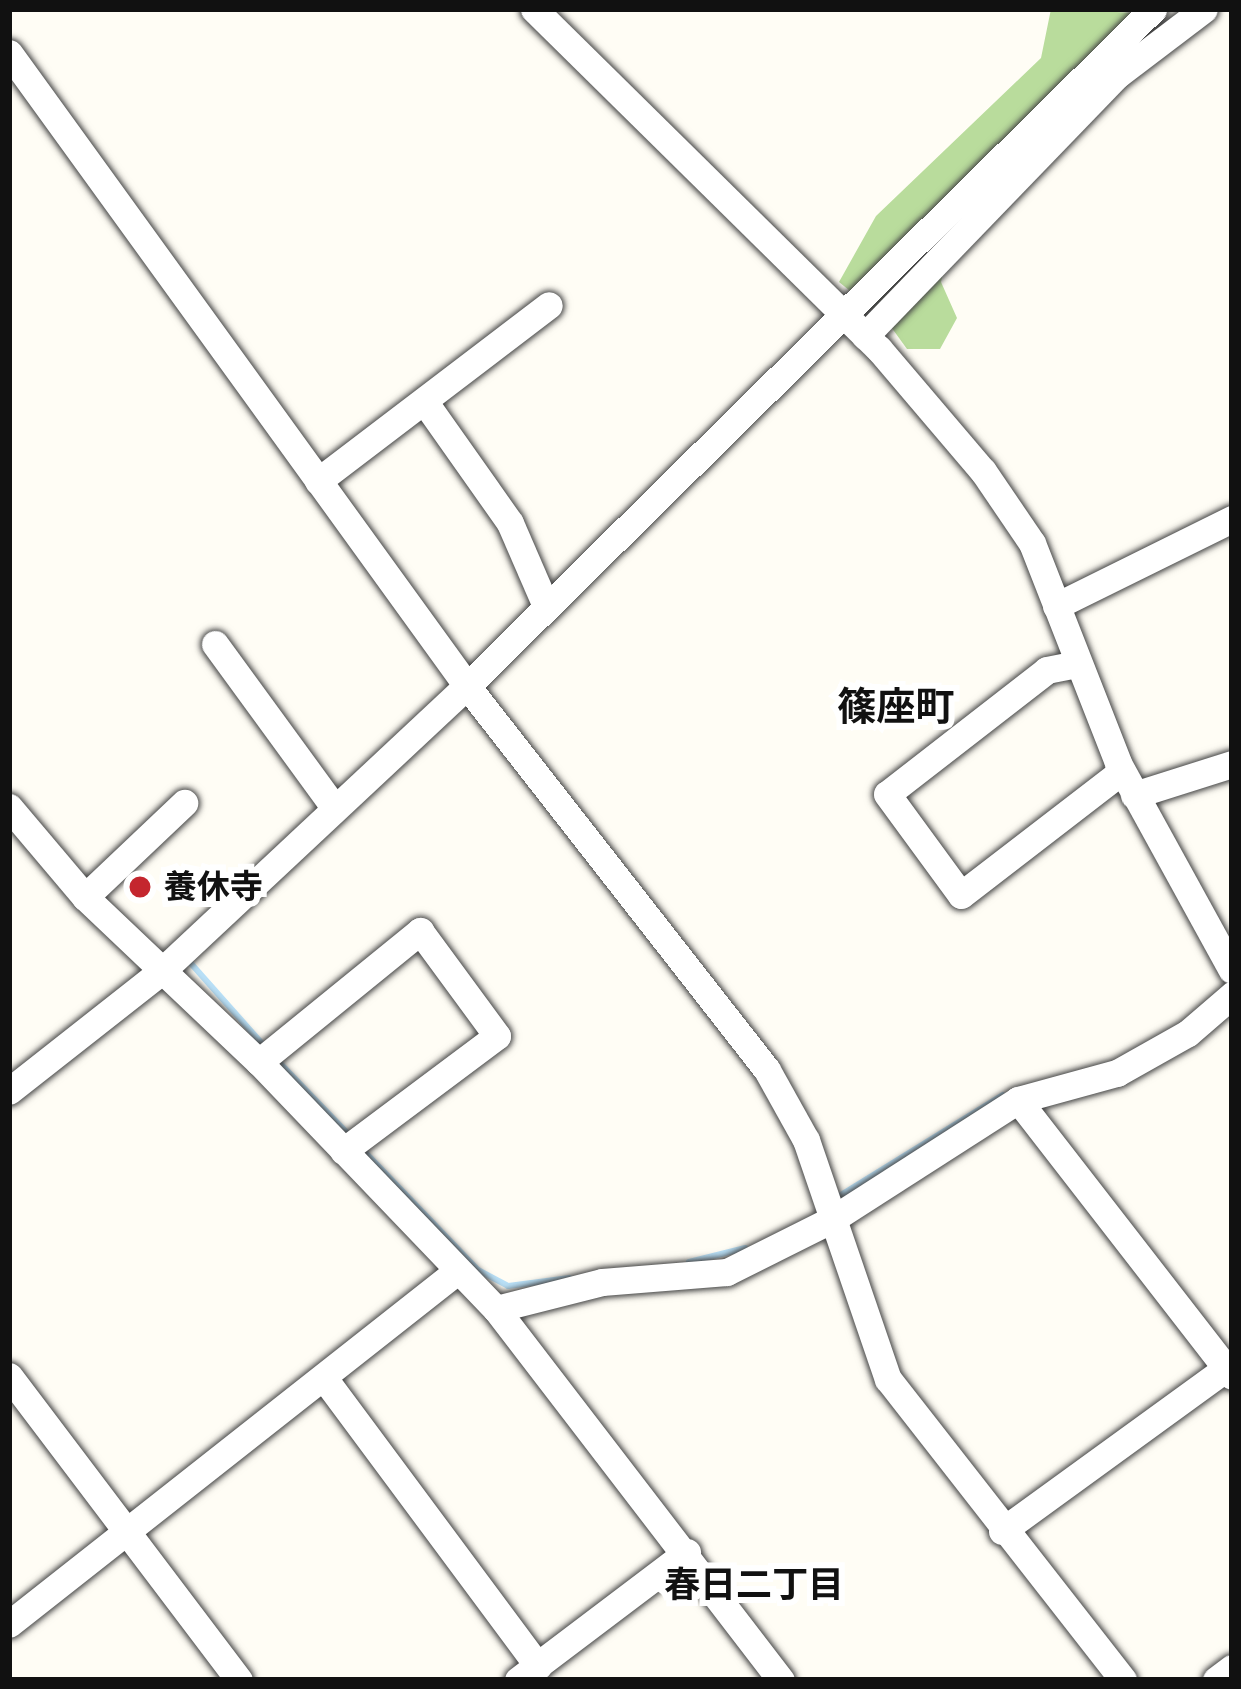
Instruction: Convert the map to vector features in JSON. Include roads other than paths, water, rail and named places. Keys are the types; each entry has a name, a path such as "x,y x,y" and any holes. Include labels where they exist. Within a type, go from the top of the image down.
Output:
{"street":[{"path":"534,9 865,336 983,471 1032,543 1128,783 1232,970"},
{"path":"9,1091 163,970 467,686 839,311 1153,9"},
{"path":"865,336 1117,75 1204,9"},
{"path":"1222,9 1232,15"},
{"path":"9,53 467,686 767,1070 806,1139 888,1379 1002,1531 1123,1680"},
{"path":"318,482 549,305"},
{"path":"424,401 510,523 546,606"},
{"path":"1056,606 1232,519"},
{"path":"215,644 334,807"},
{"path":"1077,664 1047,670 887,794 961,895 1128,783 1232,764"},
{"path":"85,897 184,803"},
{"path":"9,807 85,897 260,1062 496,1309 781,1680"},
{"path":"260,1062 420,932 496,1036 343,1151"},
{"path":"496,1309 602,1282 727,1272 831,1220 1018,1100 1118,1073 1188,1033 1232,994"},
{"path":"1002,1531 1230,1370 1018,1100"},
{"path":"9,1624 457,1272"},
{"path":"9,1376 239,1680"},
{"path":"324,1378 528,1673 687,1552"},
{"path":"1216,1680 1232,1668"}],"waterway":[{"path":"187,959 266,1048"},
{"path":"275,1058 349,1135"},
{"path":"836,1198 1003,1095"},
{"path":"362,1149 478,1270 508,1286 569,1278"},
{"path":"689,1262 745,1248"}],"place":[{"name":"養休寺","path":"140,887"}],"district":[{"name":"篠座町","path":"896,706"},
{"name":"春日二丁目","path":"754,1585"}]}
